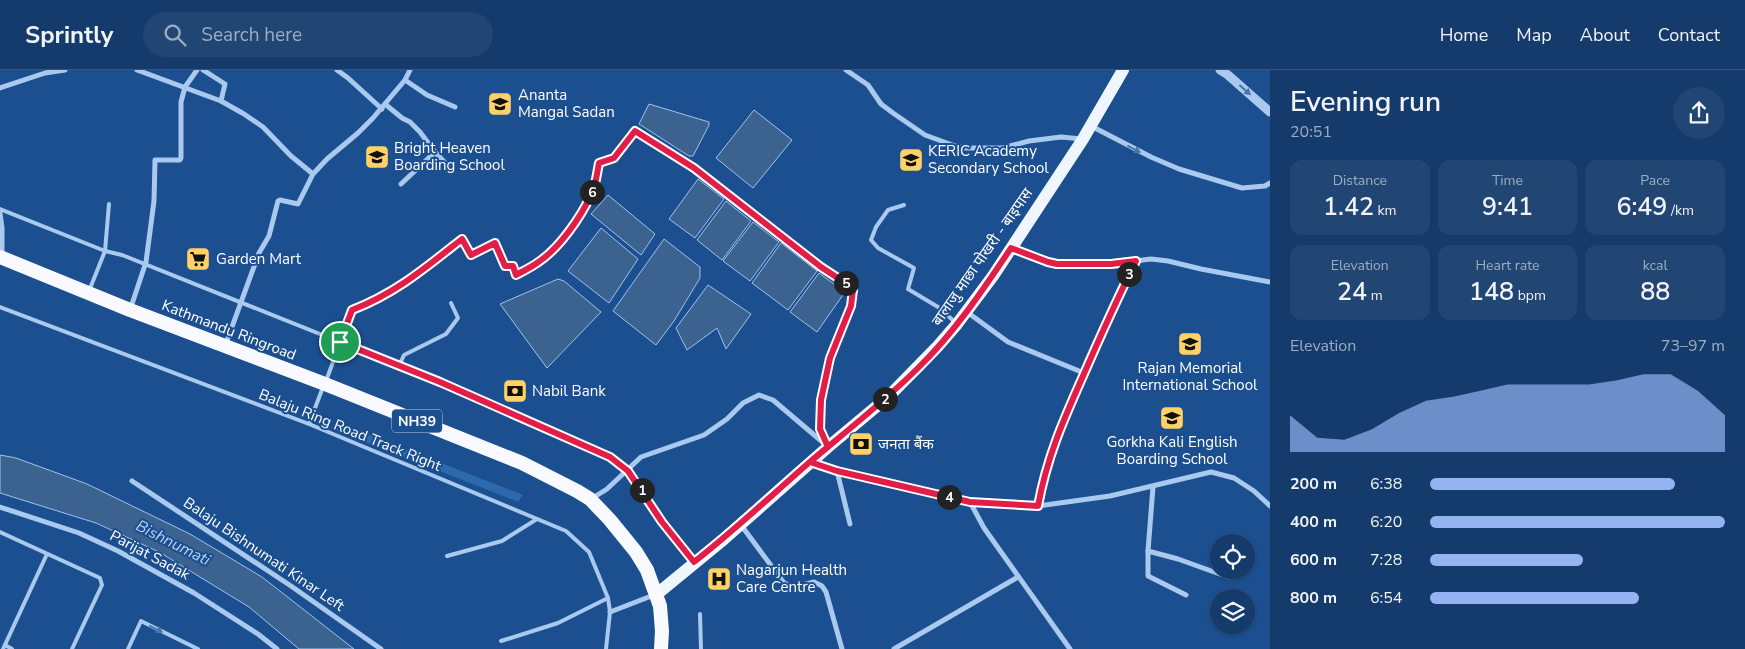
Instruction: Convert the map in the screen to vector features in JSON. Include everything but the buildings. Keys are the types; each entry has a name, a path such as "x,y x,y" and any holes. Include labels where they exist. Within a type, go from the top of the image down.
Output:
{"highway":[{"name":"Kathmandu Ringroad","path":"1,257 130,310 325,384 522,463 562,482 590,499 636,552 647,570 660,606 661,649"}],"main road":[{"name":"बालाजु माछा पोखरी - बाइपास","path":"656,594 740,524 901,384 958,324 1083,139 1122,70"}],"street":[{"path":"0,88 45,72 65,70"},
{"path":"137,70 220,101 244,114 263,127 313,174"},
{"path":"130,310 146,265 154,201 155,160 180,160 181,158 181,102 185,87 197,70"},
{"path":"203,70 225,84 220,101"},
{"path":"337,70 384,107 410,122 448,166"},
{"path":"225,346 259,253 269,236 278,201 298,204 313,174 384,107 405,80 410,70"},
{"path":"846,70 868,85 881,104 925,135 955,146 965,148 1003,148 1029,141 1061,137 1083,139"},
{"path":"1220,70 1270,112"},
{"path":"405,80 427,95 455,107"},
{"path":"1090,126 1179,169 1242,188 1265,186 1270,183"},
{"path":"340,342 352,310 376,301 401,286 462,239 471,255 495,243 505,266 513,266 516,275 538,262 561,241 592,194 599,163 614,158 635,131 694,168 853,290 851,306 830,358 821,400 820,429 828,447"},
{"path":"401,184 435,152"},
{"path":"0,213 2,228 1,257"},
{"path":"1011,248 1057,264 1111,264 1151,259 1270,282"},
{"path":"1038,506 1044,474 1056,438 1136,261"},
{"path":"967,311 1008,342 1084,373"},
{"path":"590,499 607,489 628,471 641,456 704,435 727,419 742,403 759,395 773,400 828,447"},
{"path":"810,462 837,471 970,502 1038,506 1110,496 1211,472 1234,478 1254,491 1270,506"},
{"path":"837,471 850,524"},
{"name":"Balaju Bishnumati Kinar Left","path":"132,481 291,586 380,649"},
{"path":"1153,487 1148,576 1186,595"},
{"path":"970,502 984,528 1070,649"},
{"name":"Parijat Sadak","path":"0,507 79,532 118,551 194,593 258,634 277,649"},
{"path":"740,524 784,583 794,587 814,582 822,586 826,592 842,649"},
{"path":"1148,551 1210,571"},
{"path":"894,649 1018,577"},
{"path":"610,612 656,594"}],"lane":[{"path":"88,293 105,251 109,204"},
{"path":"904,205 897,209 888,210 876,227 870,240 878,248 914,268 908,289 938,308 958,324"},
{"path":"0,210 241,301 440,382 610,457 628,471 662,522 694,562"},
{"path":"399,366 404,355 428,344 450,330 458,318 451,303"},
{"name":"Balaju Ring Road Track Right","path":"0,307 309,424 566,531 589,552 608,598 610,612 606,649"},
{"path":"309,424 340,342"},
{"path":"447,556 502,541 536,518"},
{"path":"0,532 100,578 102,585 72,649"},
{"path":"12,649 4,647 47,554"},
{"path":"501,640 558,623 608,598"},
{"path":"700,614 701,649"},
{"path":"128,649 140,621 198,649"}],"shaded area":[{"path":"337,422 523,495 518,502 335,430"}],"water":[{"path":"649,104 709,122 693,156 689,156 639,124"},
{"path":"754,110 792,140 753,188 716,158"},
{"path":"698,179 724,199 695,238 669,219"},
{"path":"608,195 655,234 641,255 591,214"},
{"path":"726,201 751,221 722,260 697,240"},
{"path":"753,222 779,242 750,281 723,261"},
{"path":"601,228 638,259 609,303 568,271"},
{"path":"664,239 700,267 700,278 674,321 656,345 613,311"},
{"path":"781,243 817,271 788,310 752,283"},
{"path":"819,273 845,292 817,332 790,312"},
{"path":"558,279 564,281 601,312 547,368 500,304"},
{"path":"708,285 751,314 726,349 717,328 687,350 676,328"},
{"name":"Bishnumati","path":"0,455 16,458 87,484 190,534 262,577 354,649 299,649 249,607 159,552 96,523 0,493"}],"place":[{"name":"Ananta Mangal Sadan","path":"500,104"},
{"name":"Bright Heaven Boarding School","path":"377,157"},
{"name":"KERIC Academy Secondary School","path":"911,160"},
{"name":"Garden Mart","path":"198,259"},
{"name":"Rajan Memorial International School","path":"1190,344"},
{"name":"Nabil Bank","path":"515,391"},
{"name":"Gorkha Kali English Boarding School","path":"1172,418"},
{"name":"जनता बैंक","path":"861,444"},
{"name":"Nagarjun Health Care Centre","path":"719,579"}],"route":[{"path":"340,342 352,310 376,301 401,286 462,239 471,255 495,243 505,266 513,266 516,275 538,262 561,241 592,194 599,163 614,158 635,131 694,168 853,290 854,298 830,358 821,400 820,429 828,447 810,462 837,471 970,502 1038,506 1044,474 1056,438 1100,336 1136,261 1111,264 1057,264 1011,248 958,324 919,367 889,396 810,462 724,539 694,562 662,522 637,482 628,471 610,457 440,382 340,342"}]}
